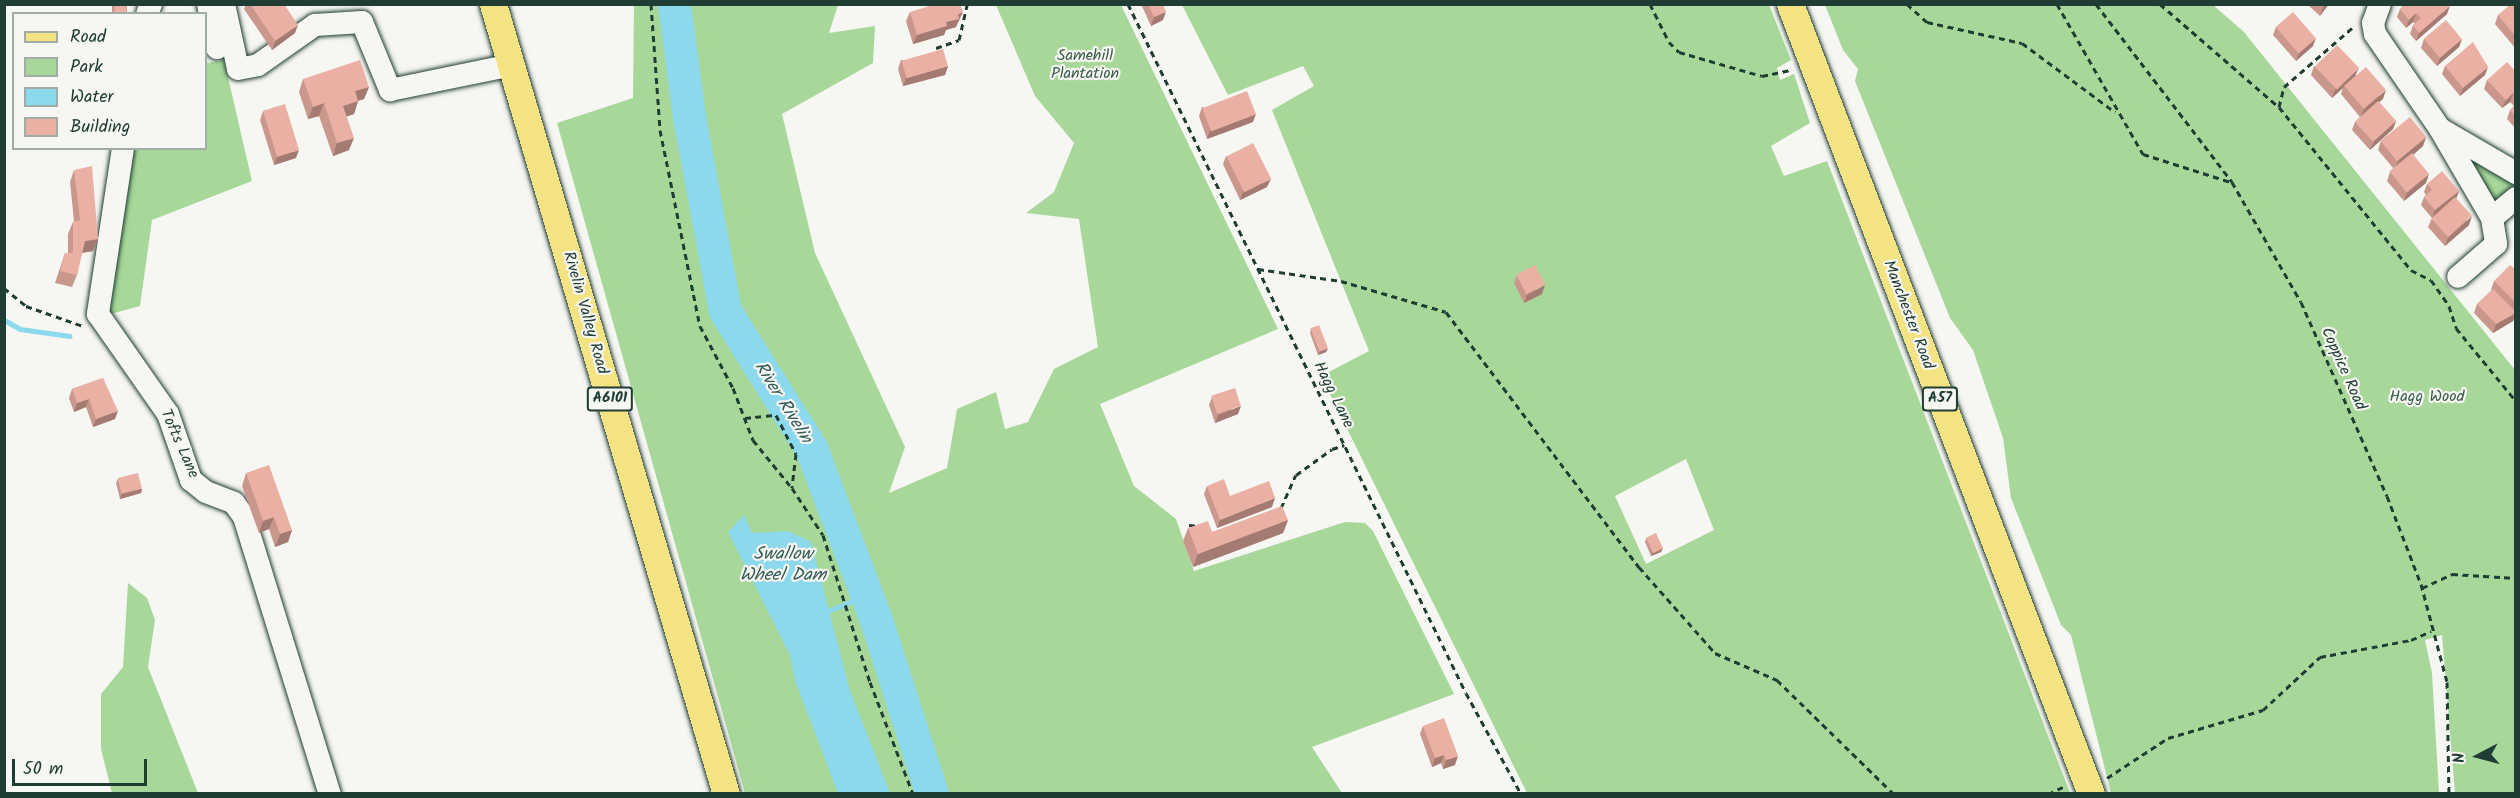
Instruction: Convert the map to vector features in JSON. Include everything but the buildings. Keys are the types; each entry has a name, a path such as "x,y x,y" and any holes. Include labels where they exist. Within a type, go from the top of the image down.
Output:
{"main road":[{"name":"Rivelin Valley Road","path":"493,4 726,794"},
{"name":"Manchester Road","path":"1790,4 2100,786"}],"street":[{"path":"208,4 217,48"},
{"path":"224,4 238,69 258,65 315,26 362,22 390,90 512,65"},
{"path":"2376,14 2375,34 2440,129 2492,218 2496,244 2458,277"},
{"path":"2440,129 2516,173"},
{"path":"98,314 123,150"},
{"path":"2492,218 2516,198"},
{"name":"Tofts Lane","path":"98,314 168,414 191,480 206,492 234,503 244,517 330,794"}],"path":[{"path":"651,4 660,130 686,270 700,326 745,418 753,440 792,488 823,535 846,599 870,682 913,794"},
{"path":"936,48 960,40 967,4"},
{"name":"Hagg Lane","path":"1128,4 1344,445 1521,794"},
{"path":"1650,4 1669,42 1680,52 1762,76 1812,62"},
{"path":"1907,4 1927,22 2022,43 2117,113"},
{"path":"2057,4 2117,113 2143,154 2232,182"},
{"name":"Coppice Road","path":"2096,4 2232,182 2301,302 2387,496 2422,588 2446,682 2450,794"},
{"path":"2160,4 2279,107 2411,270 2431,280 2449,306 2456,328 2516,401"},
{"path":"2279,107 2284,87 2353,27 2376,14"},
{"path":"1258,269 1341,281 1446,312 1639,567 1714,653 1777,680 1894,794"},
{"path":"4,288 26,306 60,321 85,327 93,324 98,314"},
{"path":"745,418 776,415 796,454 792,488"},
{"path":"1274,513 1286,499 1296,475 1332,449 1344,445"},
{"path":"1189,525 1202,527"},
{"path":"2422,588 2452,574 2516,578"},
{"path":"2100,786 2168,738 2263,710 2320,657 2411,640 2431,630"}],"green space":[{"name":"Samehill Plantation","path":"634,5 838,5 829,33 875,26 873,63 782,114 815,253 905,447 889,493 947,468 957,409 996,392 1005,429 1028,422 1054,369 1098,347 1079,219 1026,213 1054,192 1074,143 1035,96 996,5 1121,5 1278,329 1100,404 1134,486 1176,519 1194,571 1345,522 1365,523 1373,531 1454,694 1312,747 1342,793 745,793 557,123 633,98"},
{"path":"1182,5 1769,5 1791,60 1777,68 1780,80 1794,74 1810,123 1771,146 1784,176 1827,161 2070,793 1527,793 1321,376 1369,351 1272,110 1314,86 1303,66 1228,95","holes":["1686,459 1714,530 1646,564 1615,496"]},
{"name":"Hagg Wood","path":"1825,5 2213,5 2244,32 2515,370 2515,793 2455,793 2442,635 2425,640 2432,673 2439,793 2111,793 2071,635 2061,625 2011,498 2003,438 1973,350 1950,318 1855,81 1858,69 1843,50"},
{"path":"224,60 252,181 152,220 140,306 107,315 129,150 207,150 207,63"},
{"path":"2477,158 2510,180 2512,186 2500,200 2490,200 2472,165"},
{"path":"128,583 147,598 155,620 148,667 198,793 112,793 101,749 101,694 123,667"}],"water":[{"name":"Swallow Wheel Dam","path":"744,515 752,533 788,531 811,542 850,691 890,793 838,793 795,681 790,655 728,532"}],"waterway":[{"name":"River Rivelin","path":"674,4 689,117 725,311 811,448 877,623 932,794"},
{"path":"4,320 20,329 70,336"},
{"path":"828,611 866,595"}]}
